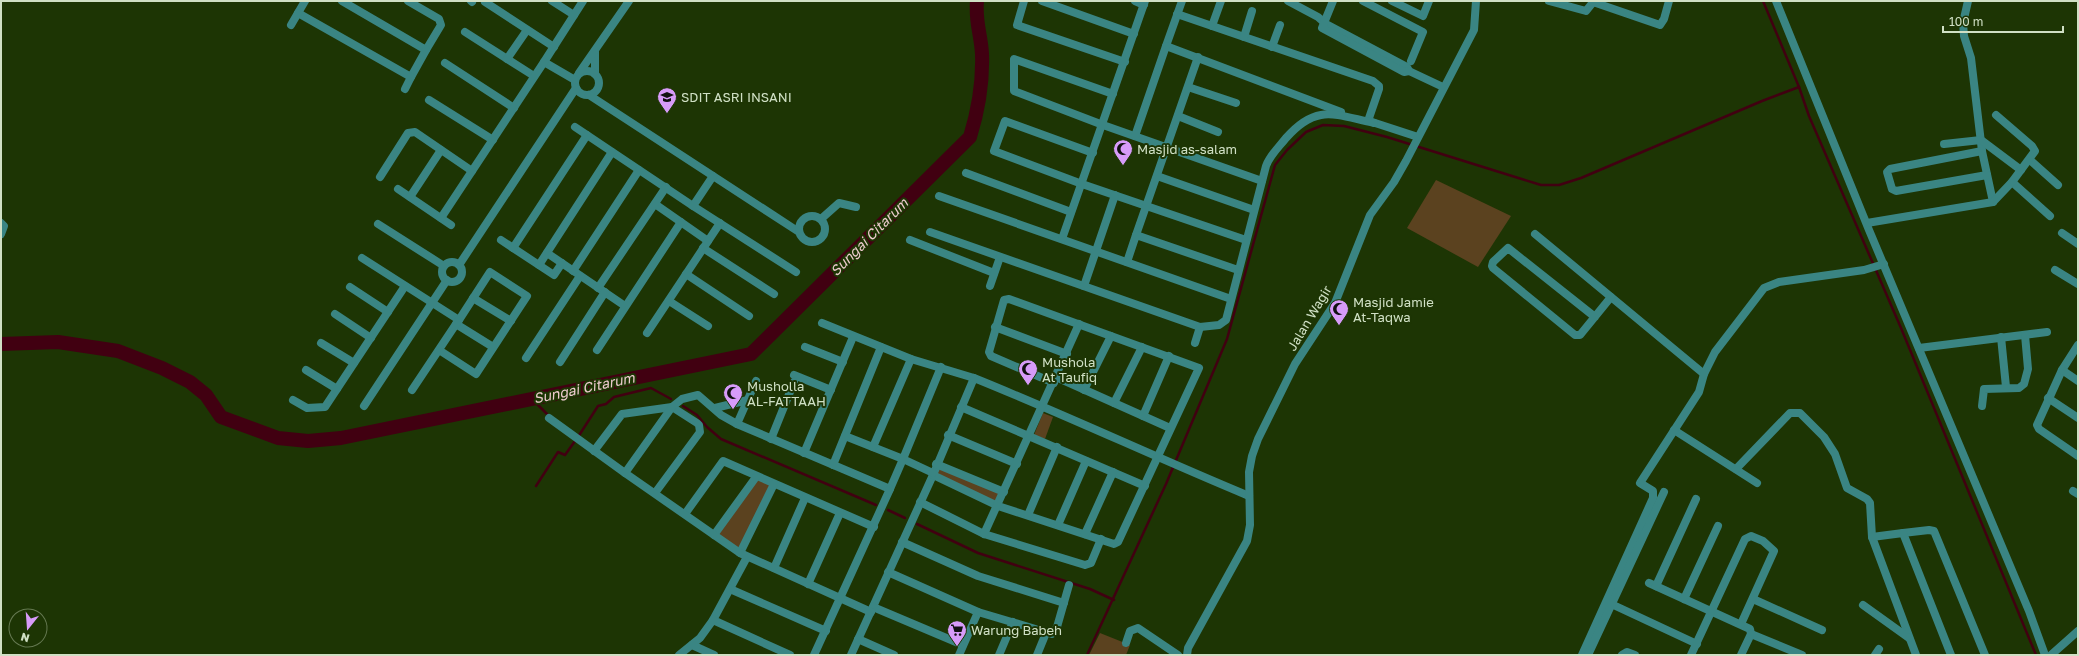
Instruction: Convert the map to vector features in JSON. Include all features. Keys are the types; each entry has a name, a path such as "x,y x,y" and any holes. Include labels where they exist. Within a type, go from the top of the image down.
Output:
{"street":[{"path":"291,25 305,1"},
{"path":"342,1 426,50"},
{"path":"405,89 441,25 439,19 408,1"},
{"path":"552,1 574,15"},
{"path":"441,218 583,1"},
{"path":"459,265 629,1"},
{"path":"1024,1 1017,25 1125,62"},
{"path":"1042,1 1134,34"},
{"path":"1062,239 1145,3 1135,1"},
{"path":"1135,136 1182,1"},
{"path":"1212,26 1221,1"},
{"path":"1288,1 1318,17 1323,22 1407,67 1410,71 1443,88"},
{"path":"1323,22 1333,1"},
{"path":"1363,1 1423,32 1411,61"},
{"path":"1392,1 1402,3 1423,16 1429,1"},
{"name":"Jalan Wagir","path":"1187,655 1188,648 1247,541 1250,525 1249,472 1252,456 1267,420 1295,364 1335,303 1372,213 1394,182 1411,152 1474,30 1476,21 1476,1"},
{"path":"1549,1 1562,3 1586,11 1593,2 1660,25 1664,19 1669,1"},
{"path":"1776,1 1883,265 2026,604 2045,655"},
{"path":"1968,1 1963,23 1964,36 1971,58 1974,75 1982,151 1993,202"},
{"path":"485,2 554,47"},
{"path":"1244,37 1252,11"},
{"path":"298,13 411,77"},
{"path":"1177,14 1376,83 1379,89 1371,122"},
{"path":"1272,46 1280,25"},
{"path":"507,59 527,30"},
{"path":"465,32 534,76"},
{"path":"1166,46 1417,139"},
{"path":"595,52 595,74 599,81 598,88 608,108"},
{"path":"1127,262 1198,57"},
{"path":"1113,94 1014,59 1014,91 1102,125 1262,181"},
{"path":"544,62 577,81 582,94 589,95 799,232 808,242 820,239 825,231 825,227 821,219 813,216 805,218 799,224 799,232"},
{"path":"445,63 514,108"},
{"path":"577,81 587,71 595,74"},
{"path":"1188,86 1236,102"},
{"path":"589,95 598,88"},
{"path":"429,100 493,140"},
{"path":"930,232 1200,328 1223,324 1226,320 1262,181 1268,161 1273,153 1293,130 1309,119 1330,114 1340,114 1371,122"},
{"path":"1867,223 1993,202 2012,182 2034,153 2034,149 1996,115"},
{"path":"1178,116 1218,132"},
{"path":"1093,153 1005,121 994,151 1082,184 1246,240"},
{"path":"575,127 693,206 796,272"},
{"path":"380,177 408,133 411,132 415,132 472,171"},
{"path":"513,248 587,135"},
{"path":"1944,144 1981,140 2021,170"},
{"path":"410,197 441,150"},
{"path":"1982,151 1889,169 1887,172 1888,181 1892,189 1896,191 1987,175"},
{"path":"539,265 612,152"},
{"path":"2030,160 2058,185"},
{"path":"526,358 639,170"},
{"path":"966,173 1072,212"},
{"path":"693,206 713,176"},
{"path":"1157,176 1254,210"},
{"path":"2012,182 2050,216"},
{"path":"560,362 602,290 666,187"},
{"path":"398,190 451,225"},
{"path":"1084,286 1116,195"},
{"path":"939,196 1231,299"},
{"path":"821,219 840,203 856,207"},
{"path":"655,204 708,241"},
{"path":"597,350 681,222"},
{"path":"1,223 4,226 1,234"},
{"path":"647,333 720,223"},
{"path":"378,224 444,266"},
{"path":"2062,233 2078,244"},
{"path":"1536,234 1704,374"},
{"path":"1136,235 1238,270"},
{"path":"500,240 554,275 562,264"},
{"path":"910,240 994,273"},
{"path":"703,248 774,294"},
{"path":"1595,317 1508,248 1493,262 1492,266 1494,268 1575,335 1580,334 1595,317 1611,297"},
{"path":"547,253 625,306"},
{"path":"990,286 1000,257"},
{"path":"362,258 432,303 494,347"},
{"path":"451,262 459,265 462,272 459,279 454,282 447,280 442,274 444,266 451,262"},
{"path":"1588,655 1608,603 1653,498 1653,491 1640,483 1699,392 1704,374 1715,352 1764,288 1779,282 1867,269 1883,265"},
{"path":"2055,270 2078,284"},
{"path":"412,390 490,272 527,296 476,374 439,350"},
{"path":"686,274 749,316"},
{"path":"364,406 447,280"},
{"path":"293,400 306,408 325,407 405,286"},
{"path":"350,287 388,312"},
{"path":"473,298 510,322"},
{"path":"845,436 903,459 998,506 1114,544 1118,542 1199,368 1170,356 1009,299 1004,300 995,327 989,352 990,356 1084,390 1170,428"},
{"path":"668,301 708,326"},
{"path":"335,314 371,338"},
{"path":"822,323 853,337 911,359 974,378 1043,406 1177,467 1249,496"},
{"path":"984,534 1067,354 1079,324"},
{"path":"995,327 1067,354"},
{"path":"1195,343 1200,328"},
{"path":"1919,348 2047,332"},
{"path":"1982,406 1984,389 2006,387 2019,388 2026,382 2028,369 2025,335"},
{"path":"1084,390 1112,336"},
{"path":"804,453 853,337"},
{"path":"2001,337 2006,387"},
{"path":"320,342 354,363"},
{"path":"2078,345 2062,370 2048,398 2037,427 2078,456"},
{"path":"805,347 843,362"},
{"path":"833,465 881,347"},
{"path":"1114,403 1142,347"},
{"path":"1143,416 1170,356"},
{"path":"873,447 911,359"},
{"path":"814,655 874,527 941,367"},
{"path":"306,370 337,389"},
{"path":"2062,370 2078,381"},
{"path":"850,655 933,474 948,435 974,378"},
{"path":"770,439 794,379 831,390"},
{"path":"737,424 756,381"},
{"path":"625,473 672,407 682,399 698,395 715,408 721,415 737,424 890,489"},
{"path":"2048,398 2078,418"},
{"path":"715,408 748,400"},
{"path":"594,451 622,414 672,407 699,425 700,432 655,493"},
{"path":"961,407 1145,486"},
{"path":"1736,469 1786,416 1795,412 1800,413 1824,437 1835,454 1847,488 1867,499 1870,503 1872,537 1916,655"},
{"path":"549,418 625,473 744,555 841,599 872,609 963,645"},
{"path":"1674,430 1757,484"},
{"path":"948,435 1017,464"},
{"path":"1028,515 1057,447"},
{"path":"685,514 723,461 874,527"},
{"path":"1058,525 1086,461"},
{"path":"936,464 1004,492"},
{"path":"1085,534 1113,472"},
{"path":"714,535 756,476"},
{"path":"679,655 706,633 730,589 774,484"},
{"path":"1582,655 1664,492"},
{"path":"774,568 805,498"},
{"path":"1696,499 1653,584 1750,628 1751,634 1741,655"},
{"path":"920,502 984,534 1086,565 1091,563 1101,539"},
{"path":"808,584 840,512"},
{"path":"1684,599 1718,526"},
{"path":"1872,537 1929,530 1934,531 1985,655"},
{"path":"1903,533 1951,655"},
{"path":"1691,655 1745,539 1751,536 1763,541 1774,551 1741,624"},
{"path":"902,542 978,576 1064,603"},
{"path":"888,572 978,612 1052,634 1055,632 1069,585"},
{"path":"730,589 826,631"},
{"path":"1753,599 1822,630"},
{"path":"1608,603 1697,644"},
{"path":"1863,605 1909,638"},
{"path":"959,655 978,612"},
{"path":"713,620 790,655"},
{"path":"999,655 1013,622"},
{"path":"1126,644 1130,631 1138,628 1178,655"},
{"path":"1037,655 1046,633"},
{"path":"1751,634 1802,655"},
{"path":"2051,655 2077,636"},
{"path":"858,639 894,655"},
{"path":"692,645 714,655"},
{"path":"1622,655 1627,652 1635,655"}],"shaded area":[{"path":"1436,180 1511,216 1478,267 1407,228"},
{"path":"1043,413 1053,417 1045,439 1034,435"},
{"path":"936,464 1004,492 998,506 933,475"},
{"path":"756,477 774,484 740,553 714,535"},
{"path":"1100,633 1130,645 1126,655 1089,655"}],"waterway":[{"name":"Sungai Citarum","path":"1,344 58,342 118,351 162,368 190,382 206,395 221,417 278,438 308,441 341,438 751,354 970,137 978,106 982,75 982,54 977,15 977,1"},
{"path":"1763,1 1799,87 1809,116 1901,328 2036,655"},
{"path":"1087,655 1166,484 1227,339 1275,165 1287,150 1306,132 1323,125 1344,126 1387,137 1541,185 1559,185 1581,178 1762,101 1799,87"},
{"path":"578,437 598,406 606,404 614,397 651,388 671,399"},
{"path":"532,399 550,417"},
{"path":"683,406 697,415 707,427 721,439 876,505"},
{"path":"536,486 558,452 565,455 575,441"},
{"path":"888,510 905,518"},
{"path":"917,524 978,553 1090,589 1114,600"}],"place":[{"name":"SDIT ASRI INSANI","path":"667,114"},
{"name":"Masjid as-salam","path":"1123,166"},
{"name":"Masjid Jamie At-Taqwa","path":"1339,326"},
{"name":"Mushola At Taufiq","path":"1028,386"},
{"name":"Musholla AL-FATTAAH","path":"733,410"},
{"name":"Warung Babeh","path":"957,647"}]}
